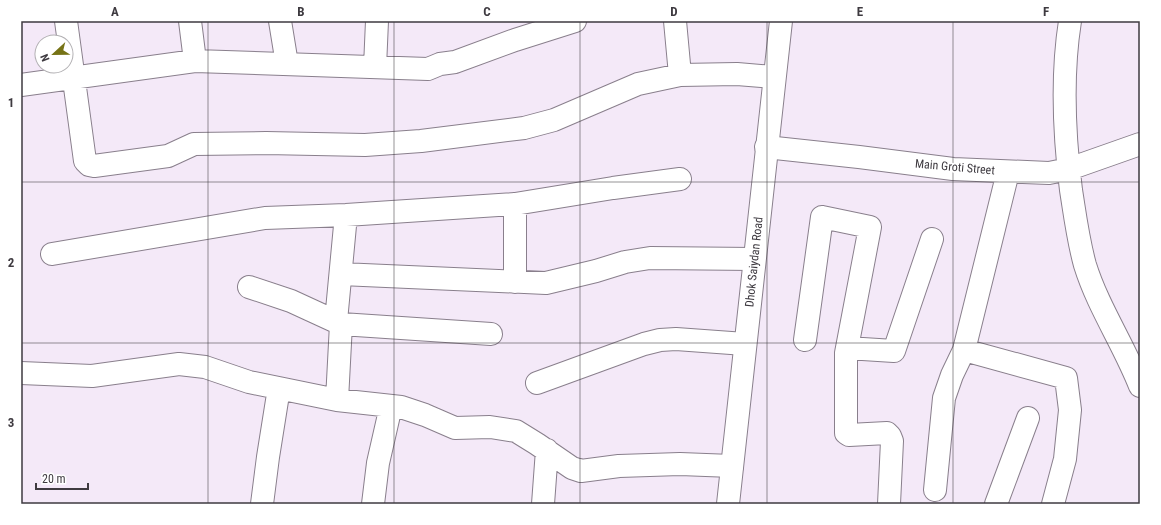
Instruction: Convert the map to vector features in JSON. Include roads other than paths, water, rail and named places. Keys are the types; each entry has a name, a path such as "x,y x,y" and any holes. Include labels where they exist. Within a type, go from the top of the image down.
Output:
{"street":[{"path":"66,21 86,161 89,165 94,166 168,156 194,144 266,143 365,145 421,141 524,128 554,120 638,84 680,76 737,74 774,77"},
{"path":"190,21 195,61"},
{"path":"280,21 287,64"},
{"path":"375,67 377,21"},
{"path":"21,86 195,61 428,69 440,64 455,62 515,40 575,21"},
{"path":"675,21 680,76"},
{"name":"Dhok Saiydan Road","path":"728,504 781,21"},
{"path":"1070,21 1065,57 1064,108 1075,218 1085,265 1097,297 1134,370 1140,386"},
{"name":"Main Groti Street","path":"766,147 953,169 1049,173 1069,169 1140,144"},
{"path":"935,490 944,398 952,375 964,350 1008,172"},
{"path":"52,254 265,218 346,215 515,204 680,179"},
{"path":"515,204 515,282"},
{"path":"337,400 341,274 346,215"},
{"path":"805,340 822,216 870,227 846,348 846,433 850,435 887,433 890,436 892,441 889,504"},
{"path":"846,348 894,351 932,239"},
{"path":"341,274 546,283 596,271 625,262 650,258 754,259"},
{"path":"249,287 291,301 339,323 491,334"},
{"path":"537,384 644,344 660,340 676,339 745,344"},
{"path":"964,350 1066,378 1070,410 1065,458 1052,504"},
{"path":"21,373 92,376 179,364 205,367 249,382 337,400 401,407 425,415 455,428 490,428 516,431 547,450 572,468 582,471 619,466 680,464 732,466"},
{"path":"262,504 279,388"},
{"path":"373,504 378,463 391,406"},
{"path":"996,504 1028,418"},
{"path":"543,504 547,450"}]}
